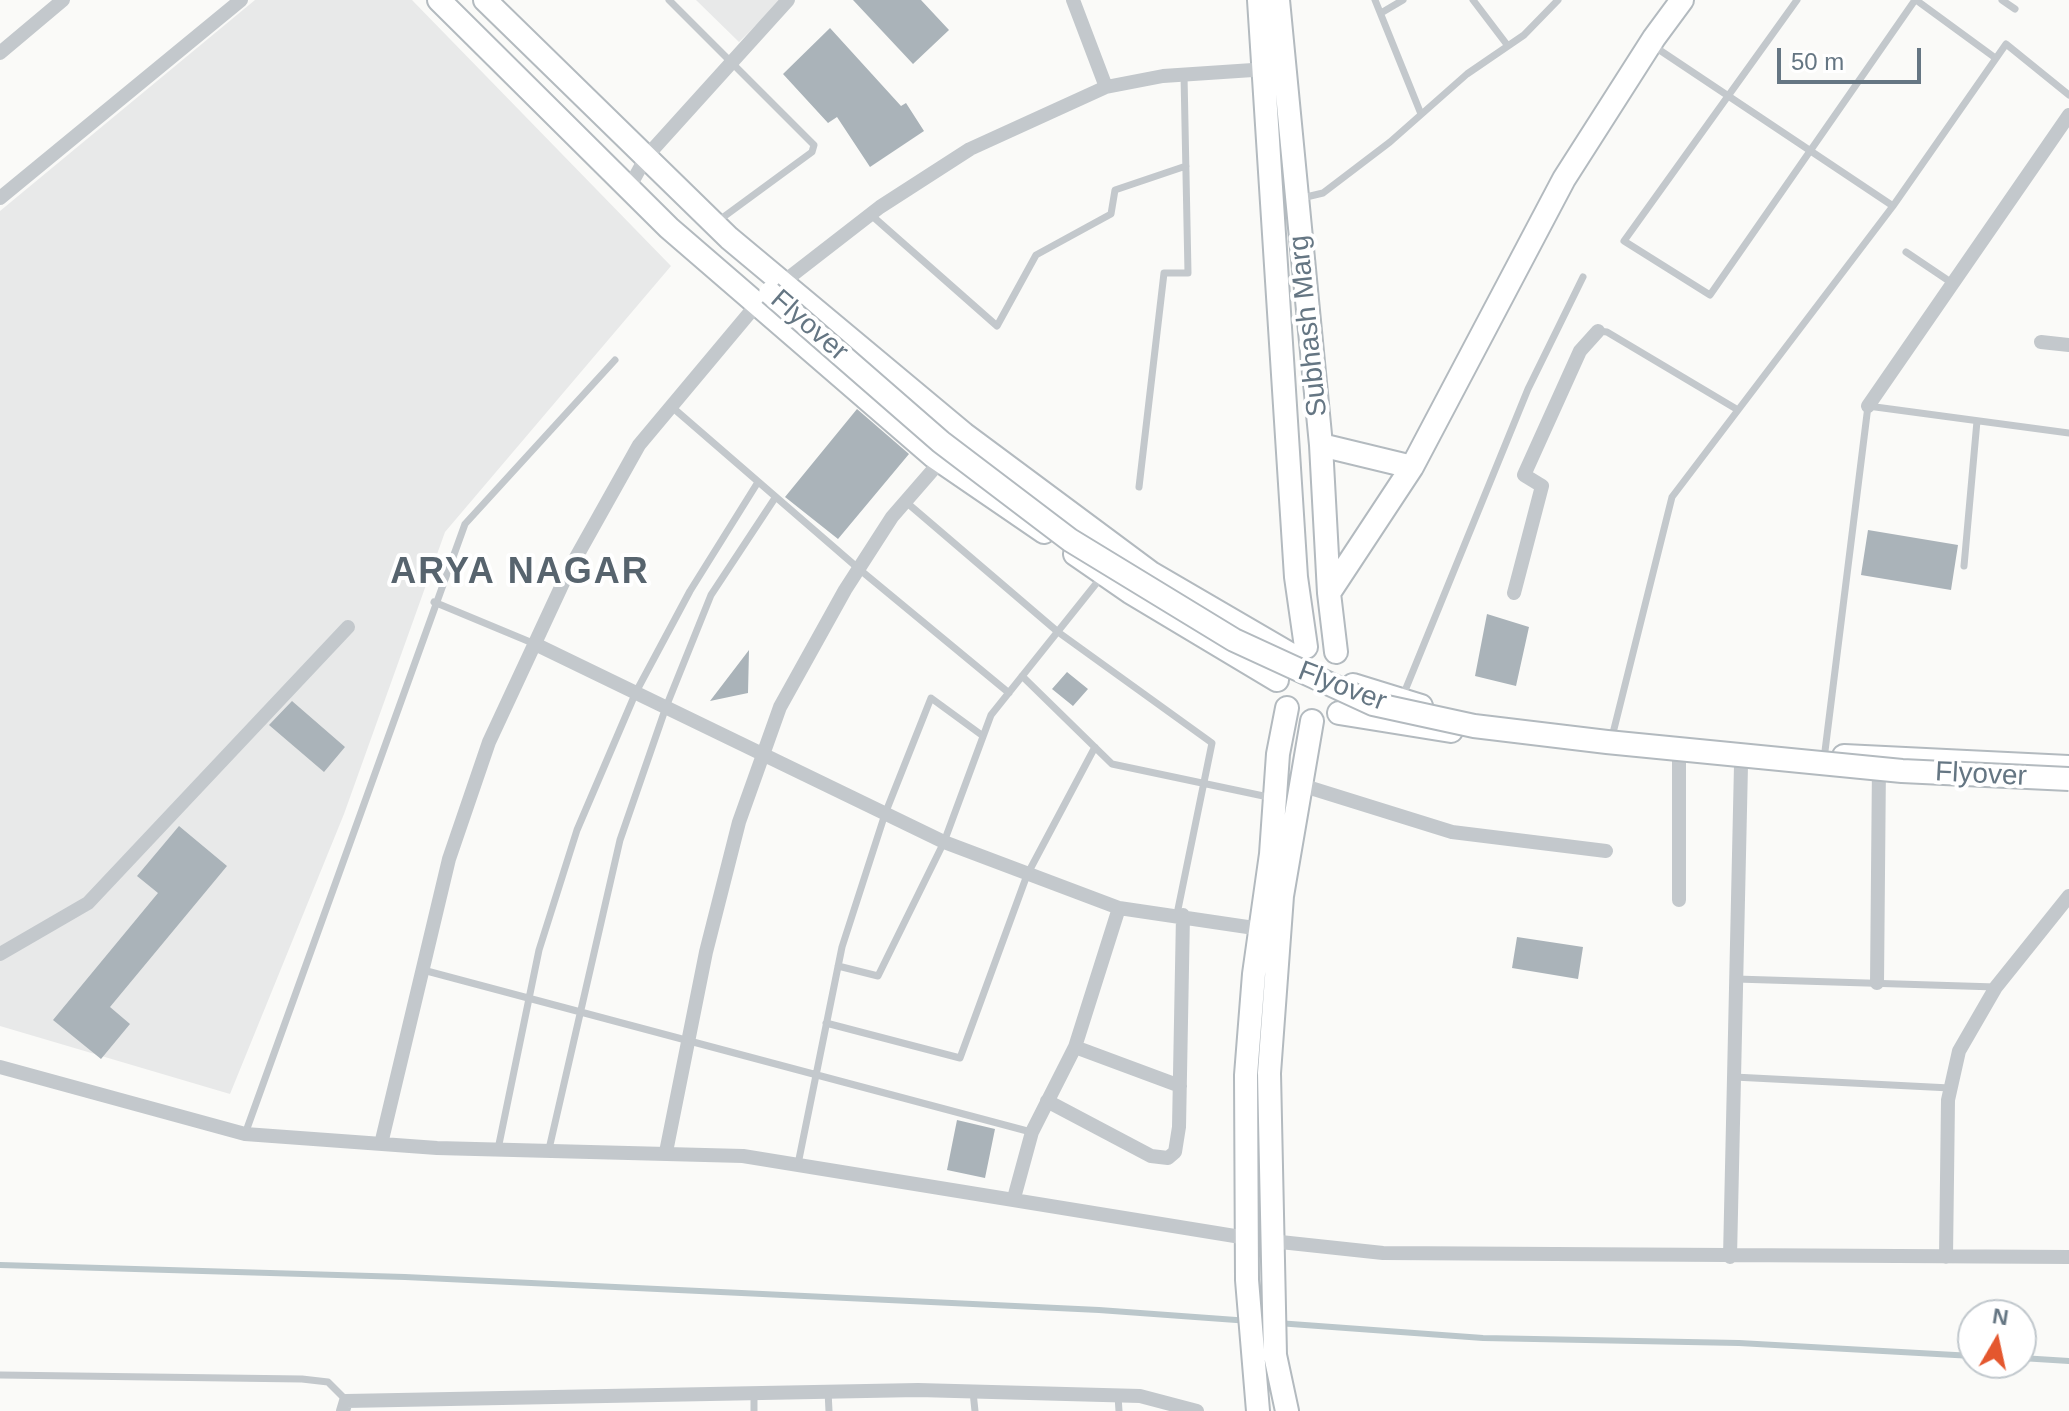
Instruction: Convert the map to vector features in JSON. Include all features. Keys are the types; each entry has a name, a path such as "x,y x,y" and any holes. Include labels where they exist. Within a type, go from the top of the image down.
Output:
{"main road":[{"path":"439,0 698,253 770,293 1151,573 1298,650 1327,647 1336,652 1346,661 1353,685 1346,705 1339,713"},
{"path":"485,0 718,228 770,293 941,461 1104,574 1277,680 1287,708 1246,1075 1247,1280 1258,1411"},
{"path":"1259,0 1275,68 1298,650 1277,680"},
{"name":"Subhash Marg","path":"1278,0 1275,68 1297,200 1321,445 1329,593 1336,652"},
{"path":"1329,593 1412,467 1564,179 1650,44 1682,0"},
{"name":"Flyover","path":"718,228 743,268 770,293 941,442 1070,540 1234,640 1331,688 1373,704 1474,726 1902,771 2069,779"},
{"name":"Flyover","path":"698,253 743,268"},
{"path":"1321,445 1412,467"},
{"path":"1353,685 1401,700 1488,720 1613,733 1824,764 2069,787"},
{"path":"1287,708 1312,721 1339,713 1490,739 1679,759 1741,765 1824,764"},
{"path":"1287,1411 1275,1355 1269,1073 1282,896 1312,721"},
{"path":"1879,769 2069,767"}],"street":[{"path":"0,53 46,6 63,0"},
{"path":"0,198 241,0"},
{"path":"629,188 646,157 788,0"},
{"path":"1073,0 1106,87"},
{"path":"381,1144 449,859 489,742 569,570 639,445 770,293 870,214 970,149 1106,87 1184,74 1275,68"},
{"path":"1868,406 2069,115"},
{"path":"1514,593 1542,486 1524,475 1580,351 1598,331"},
{"path":"2041,342 2069,345"},
{"path":"666,1152 728,865 780,707 859,569 906,502 964,434"},
{"path":"0,954 88,903 348,627"},
{"path":"535,644 944,842 1027,875 1119,908 1261,929"},
{"path":"1679,759 1679,900"},
{"path":"1730,1257 1741,765"},
{"path":"1877,983 1879,769"},
{"path":"1301,785 1452,832 1606,851"},
{"path":"1946,1257 1950,1088 1959,1051 1996,987 2069,896"},
{"path":"1014,1198 1032,1132 1075,1047 1119,908"},
{"path":"1047,1101 1151,1156 1168,1158 1177,1147 1180,915"},
{"path":"1075,1047 1180,1086"},
{"path":"0,1067 245,1134 381,1144 743,1156 1247,1238"},
{"path":"1271,1241 1383,1253 2069,1257"},
{"path":"345,1406 828,1391 973,1392 1118,1403 1140,1396 1197,1411"}],"lane":[{"path":"669,0 813,142 814,148 718,228"},
{"path":"1375,0 1421,114"},
{"path":"1381,13 1403,0"},
{"path":"1473,0 1508,46"},
{"path":"1297,200 1323,193 1467,74 1524,35 1558,0"},
{"path":"1797,0 1624,241 1710,295 1915,0 1994,57"},
{"path":"2002,0 2015,9"},
{"path":"1650,44 1893,206"},
{"path":"1613,733 1672,497 1893,206 1994,57 2006,44 2069,95"},
{"path":"1139,487 1164,273 1188,273 1184,74"},
{"path":"870,214 997,326 1036,255 1111,214 1115,190 1186,166"},
{"path":"1906,252 1954,284"},
{"path":"1401,700 1528,389 1583,277"},
{"path":"1598,331 1607,332 1738,410"},
{"path":"245,1134 434,602 465,524 615,360"},
{"path":"672,406 775,498 1009,693"},
{"path":"1824,764 1868,406 2069,433"},
{"path":"1964,566 1977,421"},
{"path":"498,1149 539,950 577,830 636,692 690,591 758,482"},
{"path":"549,1149 620,840 666,707 711,595 775,498"},
{"path":"906,502 1058,632 1212,743 1180,915"},
{"path":"838,966 878,976 944,842 991,715 1122,552"},
{"path":"434,602 535,644"},
{"path":"1022,676 1112,764 1275,798"},
{"path":"798,1164 838,966 885,814 931,698 983,736"},
{"path":"826,1023 960,1058 1027,875 1095,747"},
{"path":"423,970 1032,1132"},
{"path":"1736,979 1996,987"},
{"path":"1734,1077 1950,1088"},
{"path":"0,1375 302,1379 328,1382 345,1406"},
{"path":"828,1391 829,1411"},
{"path":"754,1392 754,1411"},
{"path":"973,1392 975,1411"}],"shaded area":[{"path":"255,0 412,0 671,266 445,532 344,814 230,1094 0,1026 0,211"},
{"path":"696,0 782,0 739,42"}],"building":[{"path":"853,0 921,0 949,30 913,64"},
{"path":"830,28 901,106 906,103 924,131 870,167 837,117 828,123 783,74"},
{"path":"857,409 909,454 838,539 785,497"},
{"path":"1868,530 1958,545 1951,590 1861,575"},
{"path":"1487,614 1529,627 1516,686 1475,676"},
{"path":"749,650 748,693 710,701"},
{"path":"1067,672 1088,689 1073,706 1052,689"},
{"path":"292,701 345,747 324,772 269,725"},
{"path":"179,826 227,866 110,1007 130,1024 101,1059 53,1020 158,893 137,876"},
{"path":"1517,937 1583,947 1578,979 1512,968"},
{"path":"957,1120 995,1129 985,1178 947,1170"}],"waterway":[{"path":"0,1265 405,1277 1099,1310 1483,1338 1739,1343 1957,1355"},
{"path":"2037,1359 2069,1361"}],"district":[{"name":"ARYA NAGAR","path":"520,573"}]}
